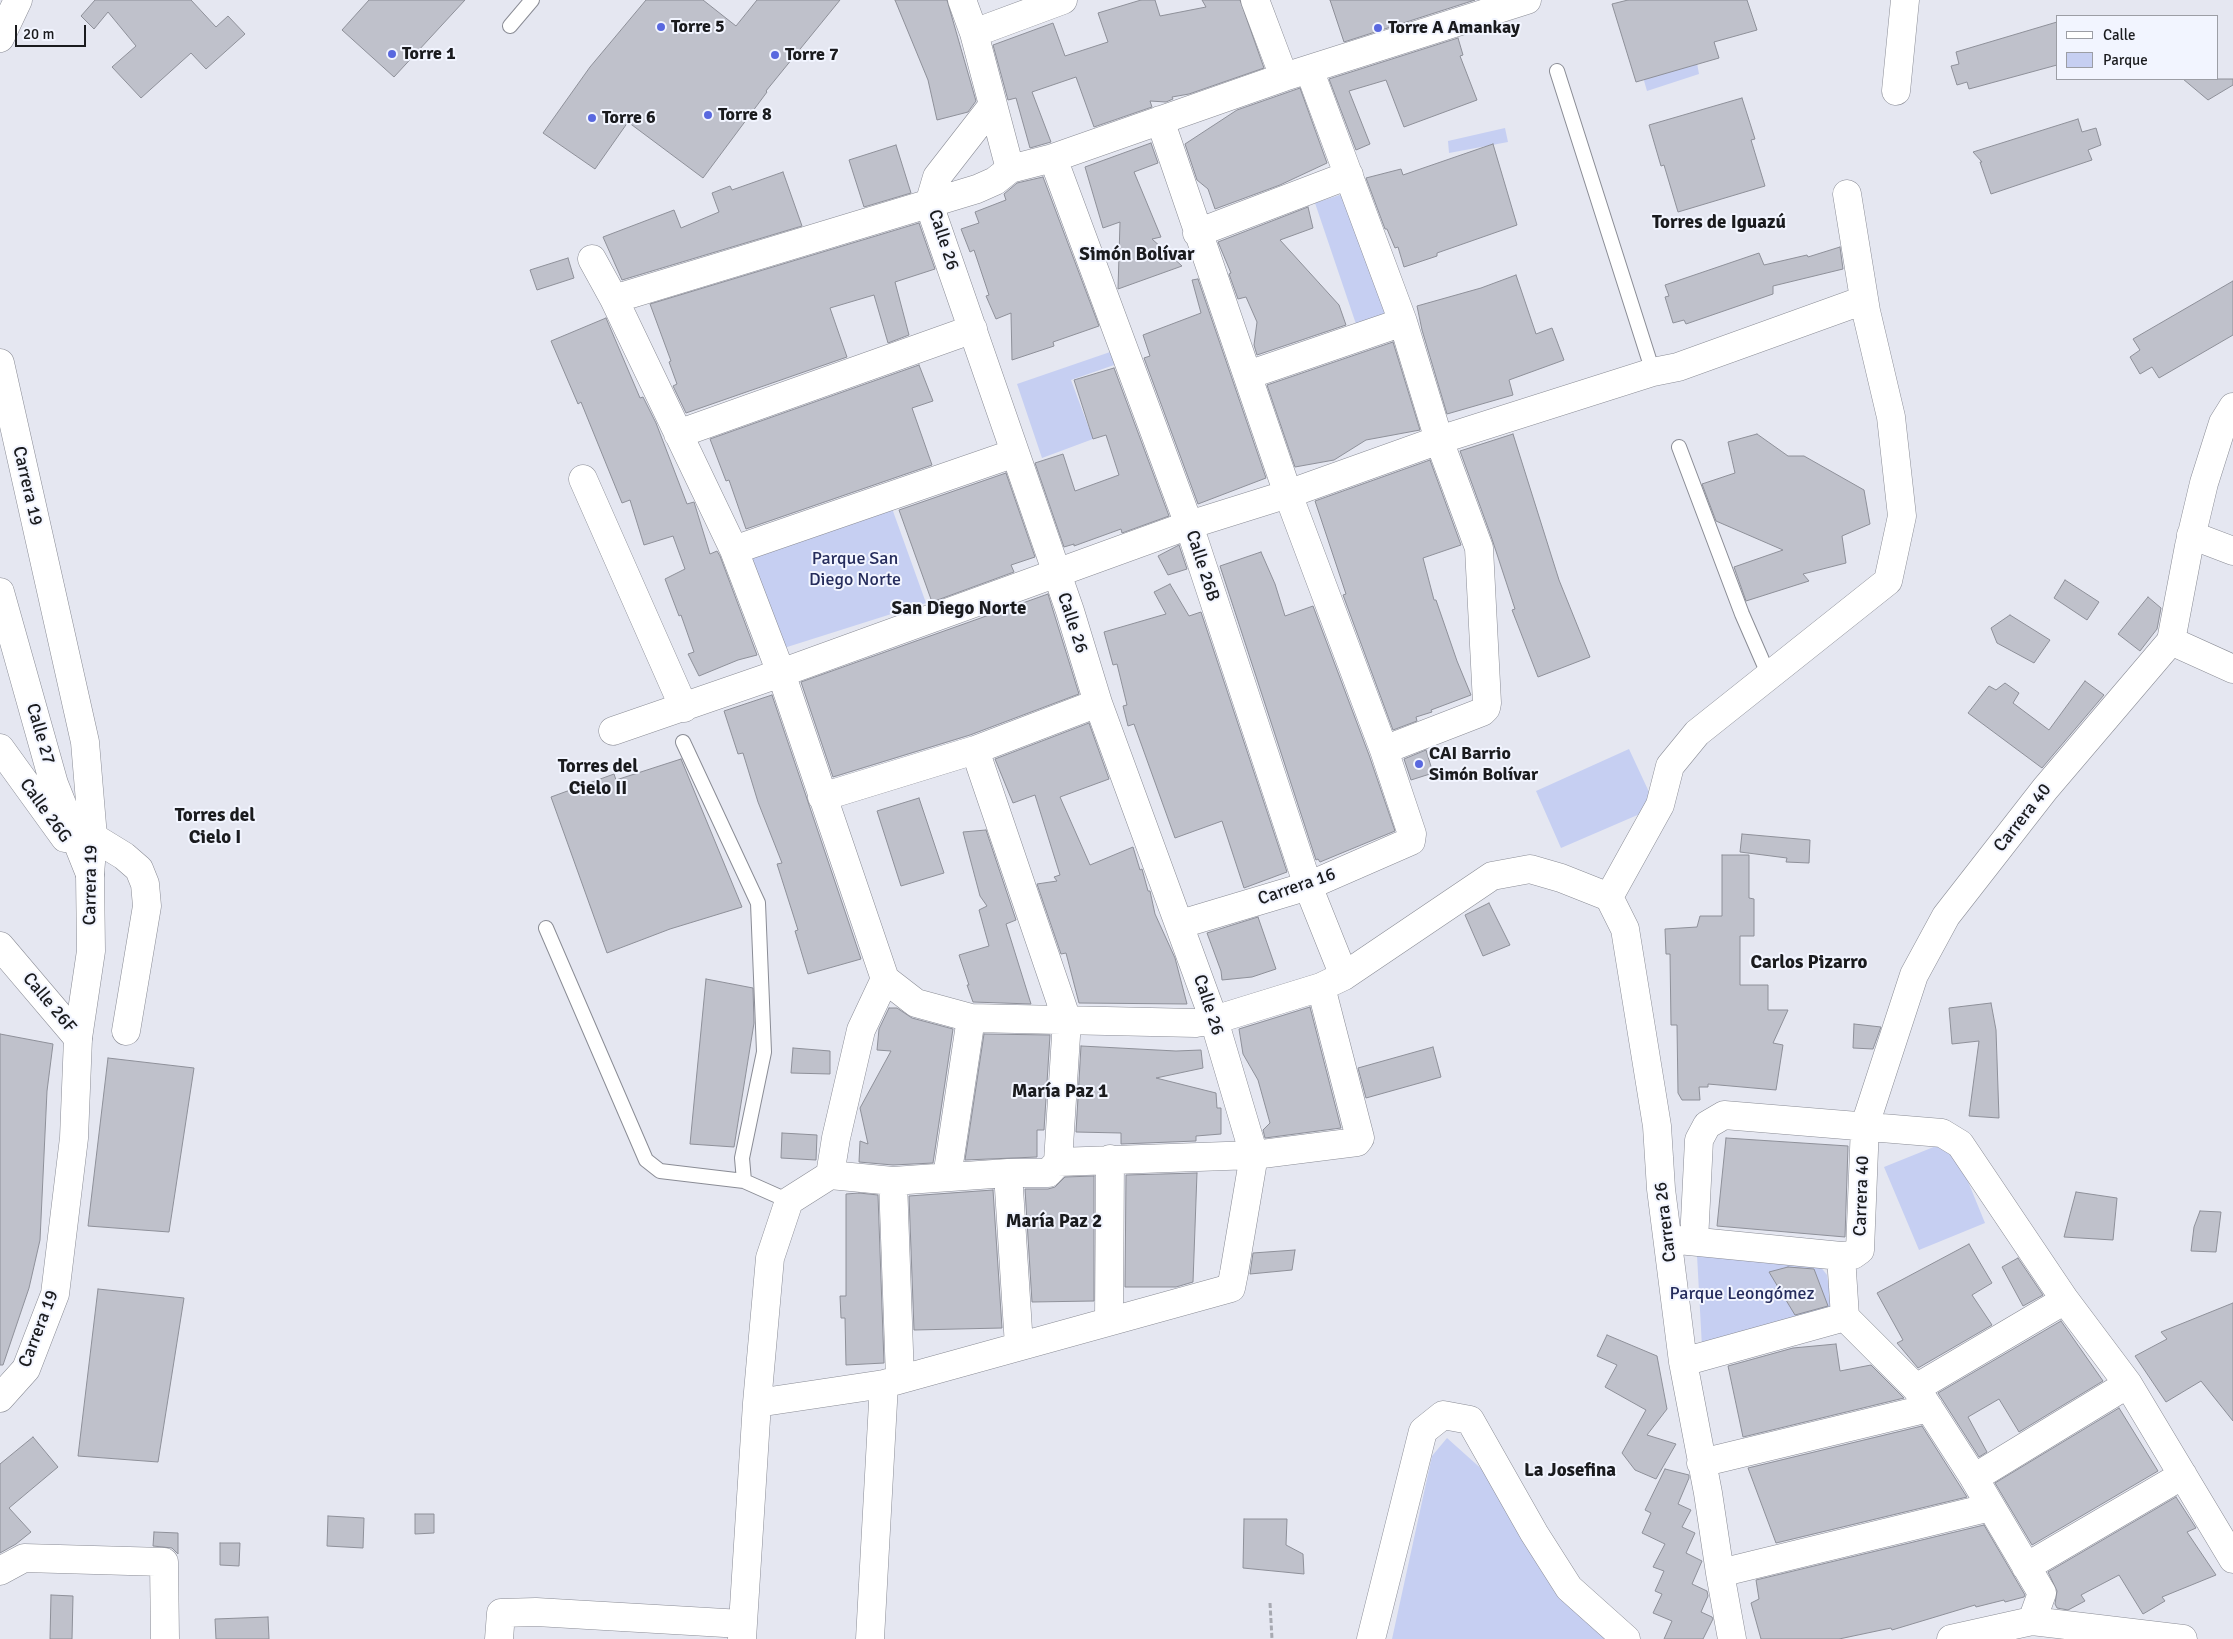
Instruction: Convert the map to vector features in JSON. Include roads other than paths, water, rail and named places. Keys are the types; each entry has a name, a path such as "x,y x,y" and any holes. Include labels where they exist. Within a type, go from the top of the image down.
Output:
{"street":[{"path":"0,38 18,0"},
{"path":"962,0 974,33 1010,169"},
{"path":"974,33 1062,0"},
{"path":"1160,120 1197,233 1288,494 1384,750 1482,712 1487,702 1479,548 1440,440 1402,322 1349,175 1297,73 1255,0"},
{"path":"1896,91 1905,0"},
{"path":"614,299 977,189 995,181 1010,169 1053,158 1297,73 1520,1"},
{"name":"Calle 26","path":"993,105 936,177 929,204 1055,573 1070,611 1098,702 1181,924 1214,1020 1254,1155"},
{"name":"Calle 26B","path":"1053,158 1189,525 1308,886 1332,982 1360,1138 1357,1142 1254,1155"},
{"path":"1197,233 1349,175"},
{"path":"592,259 614,299 734,550 781,673 884,979 916,1004 971,1018 1196,1023 1214,1020 1332,982 1492,876 1530,869 1561,878 1609,897 1660,805 1670,766 1697,732 1888,582 1902,516 1891,417 1864,300 1847,194"},
{"path":"613,730 684,708 1189,525 1288,494 1440,440 1653,372 1678,366 1864,300"},
{"path":"1248,375 1402,322"},
{"path":"678,434 973,329"},
{"name":"Carrera 19","path":"0,364 85,742 93,837 90,874 91,951 78,1038 74,1138 55,1294 26,1369 0,1398"},
{"name":"Carrera 40","path":"1845,1317 1865,1125 1914,975 1946,916 2045,789 2171,641 2191,535 2204,483 2230,419"},
{"path":"734,550 1015,453"},
{"path":"583,479 684,708"},
{"path":"2191,535 2233,551"},
{"name":"Calle 27","path":"0,592 54,784 90,874"},
{"path":"2171,641 2233,669"},
{"path":"822,797 975,750 1098,702"},
{"name":"Calle 26G","path":"0,748 90,874"},
{"path":"499,1639 502,1613 536,1612 742,1631 757,1403 770,1258 789,1201 830,1175 893,1180 1008,1173 1048,1173 1058,1162 1067,1020 975,750"},
{"name":"Carrera 16","path":"1181,924 1308,886 1411,841 1412,834 1384,750"},
{"path":"93,837 124,856 139,869 145,884 147,906 126,1031"},
{"name":"Carrera 26","path":"1609,897 1625,928 1657,1126 1661,1189 1681,1240 1683,1362 1708,1492 1732,1639"},
{"name":"Calle 26F","path":"0,946 78,1038"},
{"path":"830,1175 836,1138 862,1030 884,979"},
{"path":"947,1177 971,1018"},
{"path":"1851,1253 1681,1240 1699,1140 1707,1124 1724,1115 1865,1125 1942,1133 1960,1144 2065,1300 2128,1384 2233,1559"},
{"path":"757,1403 892,1381 1231,1288 1254,1155 1058,1162"},
{"path":"1109,1321 1110,1159"},
{"path":"1008,1173 1019,1346"},
{"path":"870,1639 892,1381 893,1180"},
{"path":"1702,1462 1922,1398 2065,1300"},
{"path":"1683,1362 1845,1317 1922,1398 1974,1478 2042,1593 2032,1622"},
{"path":"1974,1478 2128,1384"},
{"path":"1371,1639 1423,1431 1443,1415 1470,1420 1534,1533 1569,1588 1626,1639"},
{"path":"2026,1567 2183,1475"},
{"path":"1720,1573 1991,1507"},
{"path":"0,1571 24,1558 164,1562 165,1639"},
{"path":"1951,1639 2032,1622 2182,1639"}],"lane":[{"path":"510,26 532,0"},
{"path":"1557,71 1653,372"},
{"path":"1679,447 1742,614 1769,676"},
{"path":"683,742 758,903 764,1052 742,1158 744,1181"},
{"path":"546,928 646,1160 660,1172 744,1181 789,1201"}],"place":[{"name":"Torre 5","path":"661,27"},
{"name":"Torre A Amankay","path":"1378,28"},
{"name":"Torre 1","path":"392,54"},
{"name":"Torre 7","path":"775,55"},
{"name":"Torre 8","path":"708,115"},
{"name":"Torre 6","path":"592,118"},
{"name":"CAI Barrio Simón Bolívar","path":"1419,764"}],"district":[{"name":"Torres de Iguazú","path":"1719,223"},
{"name":"Simón Bolívar","path":"1137,255"},
{"name":"San Diego Norte","path":"959,609"},
{"name":"Torres del Cielo II","path":"598,778"},
{"name":"Torres del Cielo I","path":"215,827"},
{"name":"Carlos Pizarro","path":"1809,963"},
{"name":"María Paz 1","path":"1060,1092"},
{"name":"María Paz 2","path":"1054,1222"},
{"name":"La Josefina","path":"1570,1471"}],"park label":[{"name":"Parque San Diego Norte","path":"855,569"},
{"name":"Parque Leongómez","path":"1742,1294"}]}
